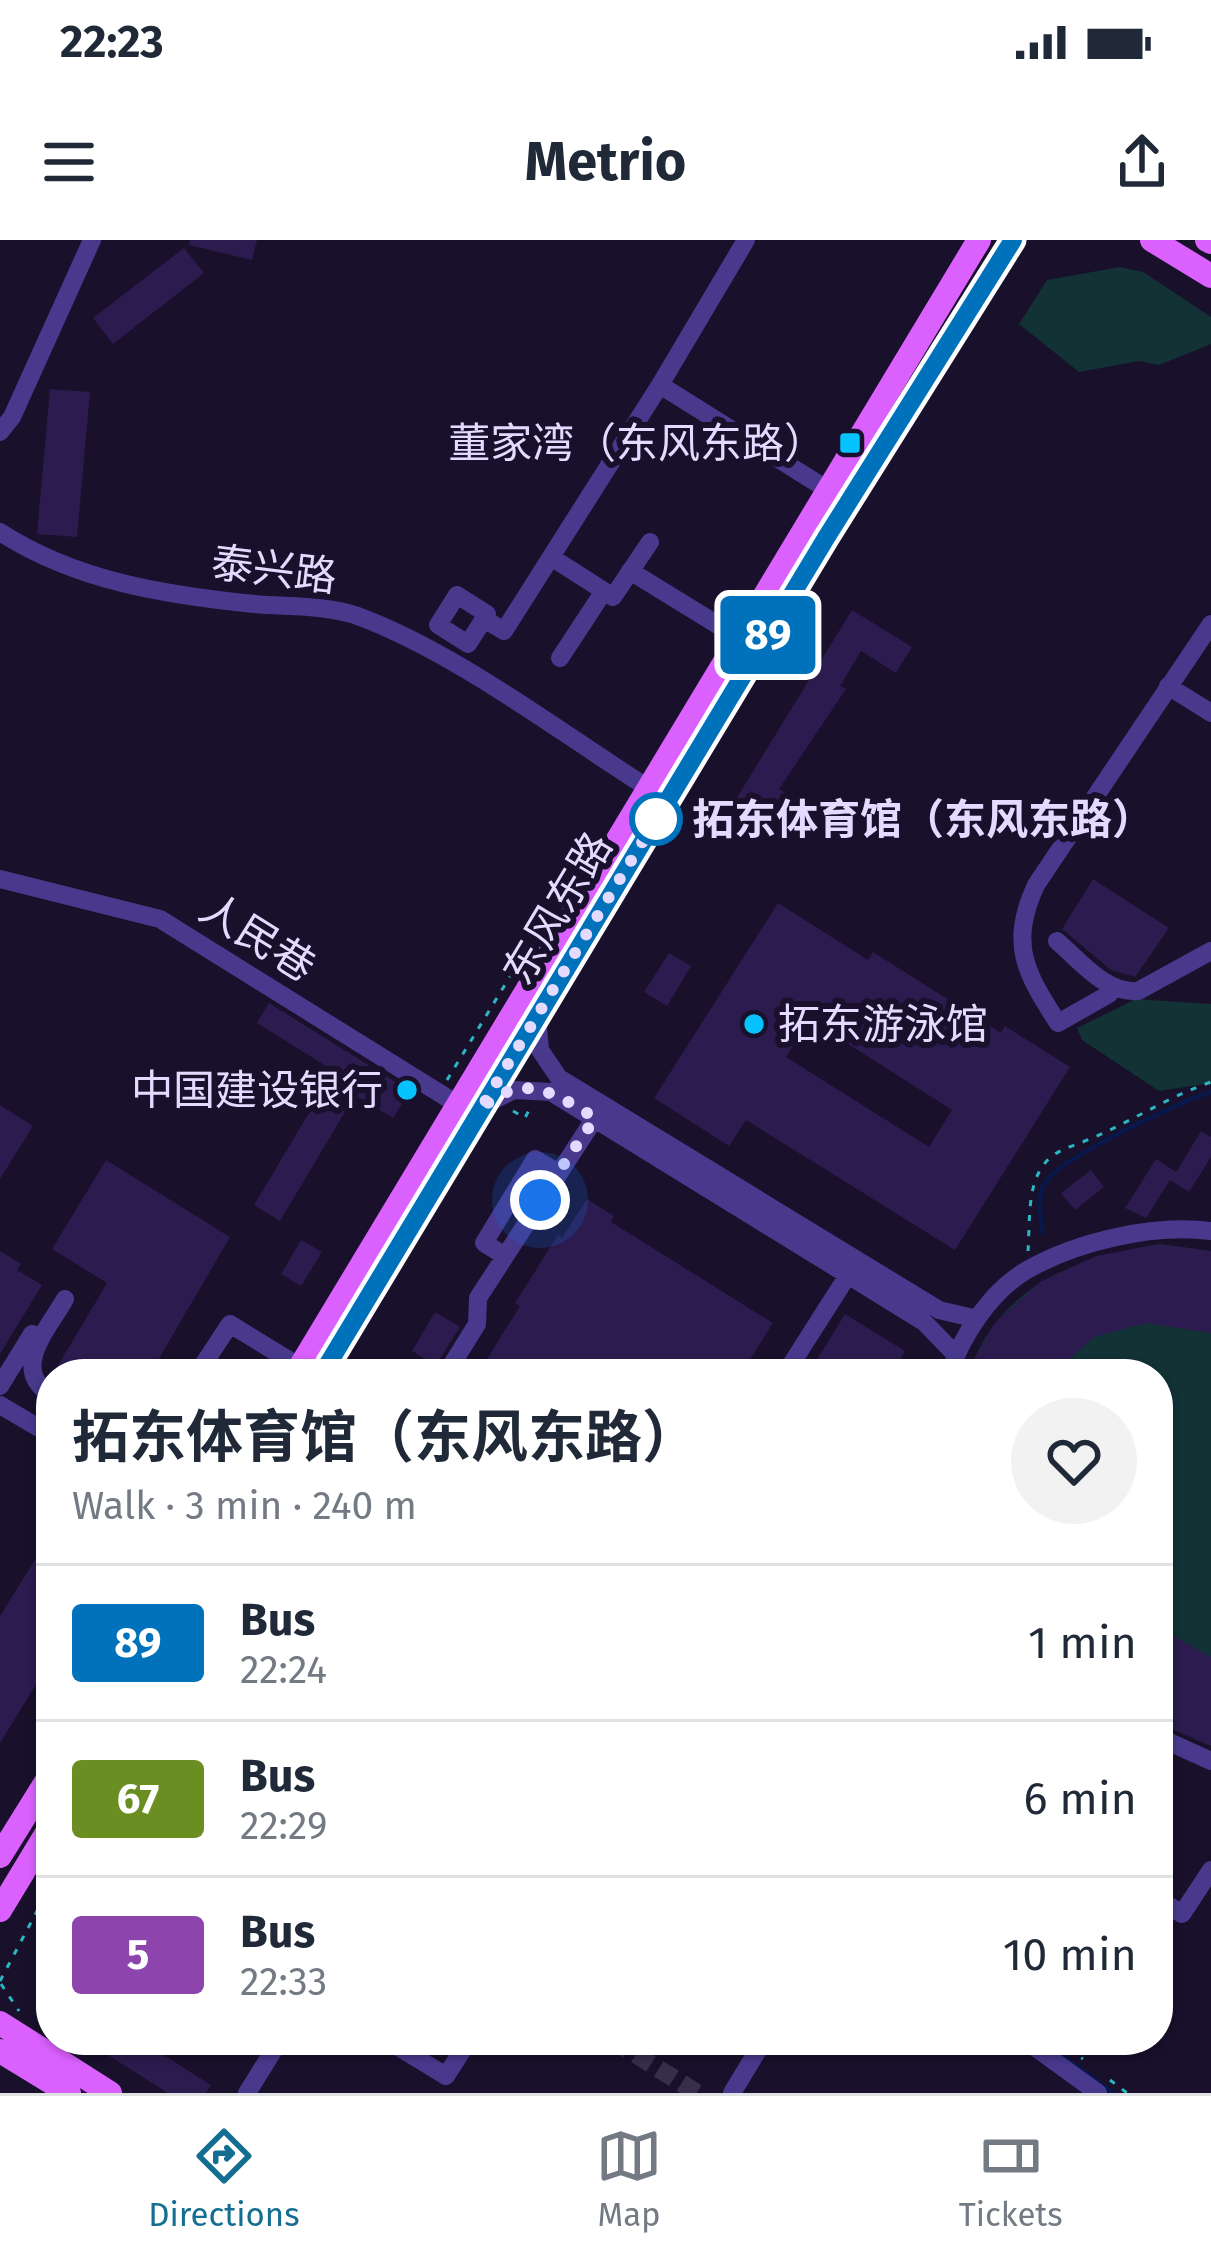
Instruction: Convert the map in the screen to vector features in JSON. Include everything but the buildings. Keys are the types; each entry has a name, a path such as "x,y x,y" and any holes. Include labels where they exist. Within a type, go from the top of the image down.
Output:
{"main road":[{"name":"东风东路","path":"314,1359 648,788 979,240"},
{"name":"东风东路","path":"459,1110 537,1015 1013,240"},
{"path":"1153,240 1211,276"},
{"path":"0,1856 36,1798"},
{"path":"0,1910 36,1851"},
{"path":"0,2051 70,2093"},
{"path":"59,2055 110,2093"}],"street":[{"path":"0,432 12,417 92,240"},
{"path":"484,619 504,631 746,240"},
{"path":"660,385 828,490"},
{"name":"泰兴路","path":"0,532 31,551 97,578 212,599 351,614 443,657 648,788"},
{"path":"551,557 614,597 650,542"},
{"path":"630,571 739,638"},
{"path":"560,658 604,591"},
{"path":"457,595 487,614 468,644 456,637 438,626 457,595"},
{"path":"1109,994 1058,1023 1031,982 1024,961 1024,910 1036,885 1211,624"},
{"path":"443,657 456,637"},
{"path":"1168,686 1211,713"},
{"name":"人民巷","path":"0,879 160,919 459,1110"},
{"path":"1057,941 1108,985 1124,992 1138,991 1211,951"},
{"path":"537,1015 540,1050 559,1078 939,1310 977,1319"},
{"path":"459,1110 505,1093 539,1088 924,1322 949,1359"},
{"path":"455,1359 477,1324 478,1298 505,1256 484,1243 536,1159 557,1172 595,1118"},
{"path":"955,1359 995,1295 1026,1270 1123,1237 1186,1228 1211,1231"},
{"path":"795,1359 848,1275"},
{"path":"0,1386 60,1298 32,1358 30,1375 36,1385"},
{"path":"207,1359 230,1324 285,1359"},
{"path":"0,1405 36,1426"},
{"path":"1173,1744 1211,1761"},
{"path":"1173,1908 1182,1914 1211,1870"},
{"path":"247,2093 271,2055"},
{"path":"412,2055 446,2076 459,2055"},
{"path":"732,2093 755,2055"},
{"path":"1046,2055 1098,2093"}],"path":[{"path":"459,1110 520,960"},
{"path":"1026,1270 1034,1182 1044,1163 1065,1146 1088,1140 1166,1098 1211,1082"},
{"path":"514,1111 525,1118 531,1107"},
{"path":"12,2020 0,1982 36,1913"}],"green space":[{"path":"1120,267 1143,272 1211,317 1211,344 1159,365 1139,361 1079,372 1019,324 1047,280"},
{"path":"1136,999 1211,1004 1211,1083 1159,1091 1082,1040 1077,1028"},
{"path":"1159,1244 1211,1251 1211,1746 1173,1730 1173,1359 974,1359 994,1325 1029,1291 1069,1268"}],"waterway":[{"path":"1042,1232 1041,1195 1053,1174 1121,1132 1211,1092"},
{"path":"1061,2055 1113,2093"}],"tunnel":[{"path":"637,2055 697,2093"}],"bus line":[{"name":"89","path":"331,1359 826,538 1013,240"}],"place":[{"name":"董家湾（东风东路）","path":"850,443"},
{"name":"拓东体育馆（东风东路）","path":"656,819"},
{"name":"拓东游泳馆","path":"754,1024"},
{"name":"中国建设银行","path":"407,1090"}],"route":[{"path":"540,1200 595,1118 539,1088 505,1093 480,1110 658,816 656,819"}]}
